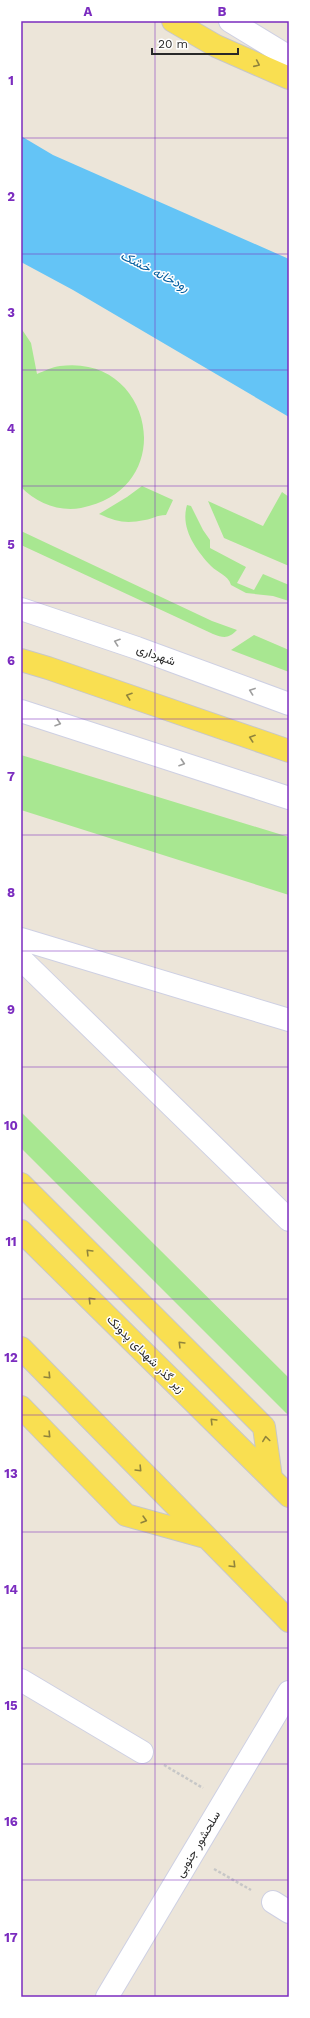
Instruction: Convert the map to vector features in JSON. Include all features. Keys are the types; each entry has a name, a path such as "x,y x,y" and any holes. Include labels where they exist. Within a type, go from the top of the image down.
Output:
{"main road":[{"path":"173,21 216,46 289,78"},
{"path":"21,660 289,751"},
{"path":"21,1184 264,1426 271,1478"},
{"name":"زیر گذر شهدای پدونک","path":"21,1231 289,1496"},
{"path":"21,1348 289,1621"},
{"path":"21,1407 126,1515 206,1538"}],"street":[{"path":"230,21 289,57"},
{"name":"شهرداری","path":"21,609 137,648 289,704"},
{"path":"21,711 289,798"},
{"path":"21,939 289,1020"},
{"path":"21,959 289,1220"},
{"path":"21,1680 142,1752"},
{"name":"سلحشور جنوبی","path":"106,1997 289,1692"}],"path":[{"path":"142,1752 224,1800"},
{"path":"190,1856 281,1907"}],"green space":[{"path":"21,328 31,343 37,374 60,366 92,368 117,380 134,400 143,425 143,451 133,476 113,496 81,508 64,509 41,502 21,487"},
{"path":"142,486 173,500 166,515 127,522 111,519 99,514 127,497"},
{"path":"282,492 289,497 289,566 224,538 208,501 263,526"},
{"path":"187,505 191,506 203,530 210,540 210,548 246,567 237,583 254,590 263,574 289,585 289,601 273,596 246,593 231,585 228,579 205,560 195,546 186,522 185,514"},
{"path":"21,531 212,621 237,630 226,637 213,634 21,545"},
{"path":"254,635 289,650 289,672 231,650"},
{"path":"21,755 289,837 289,895 21,810"},
{"path":"21,1112 289,1378 289,1416 21,1148"}],"water":[{"name":"رودخانه خشک","path":"21,136 53,155 289,259 289,417 73,290 21,262"}]}
